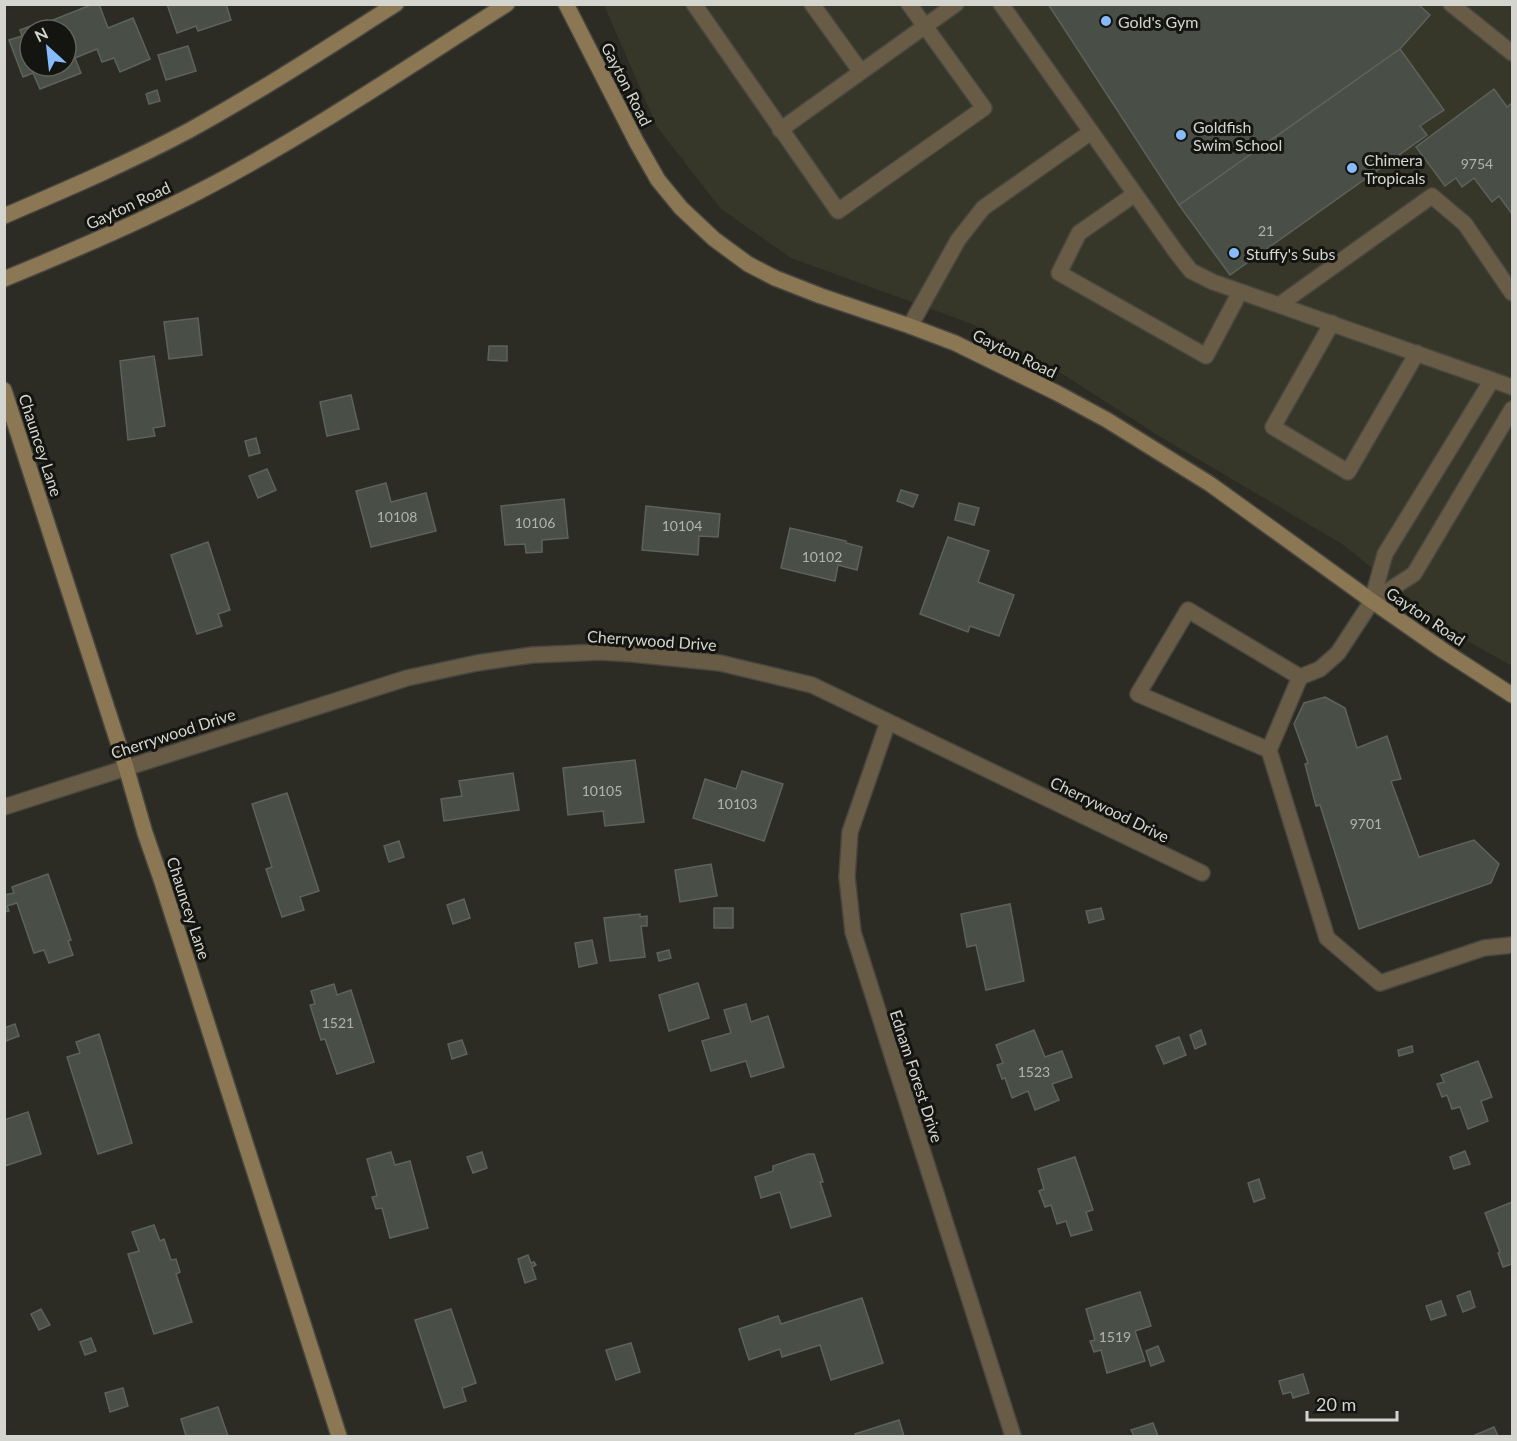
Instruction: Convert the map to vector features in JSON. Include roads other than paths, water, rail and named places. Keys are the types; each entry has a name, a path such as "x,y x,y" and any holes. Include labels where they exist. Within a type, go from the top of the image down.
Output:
{"street":[{"path":"4,216 98,176 189,130 266,87 396,4"},
{"name":"Gayton Road","path":"4,279 110,235 201,190 297,136 507,4"},
{"name":"Gayton Road","path":"566,4 658,180 681,208 714,239 748,264 775,278 821,296 955,344 1057,393 1166,455 1235,501 1444,651 1512,695"},
{"path":"694,4 838,211 984,108 909,4"},
{"path":"812,4 861,72"},
{"path":"780,130 956,4"},
{"path":"1001,4 1191,271 1212,282 1512,387"},
{"path":"1451,4 1512,53"},
{"path":"910,326 958,240 982,208 1091,132"},
{"path":"1135,194 1079,233 1059,273 1206,356 1240,292"},
{"path":"1279,305 1432,196 1465,224 1512,292"},
{"path":"1332,323 1273,427 1348,472 1417,353"},
{"path":"1492,380 1385,554 1372,601 1338,653 1320,669 1300,677 1269,750 1327,938 1380,982 1484,948 1512,945"},
{"name":"Chauncey Lane","path":"4,390 339,1437"},
{"path":"1372,601 1414,573 1512,409"},
{"path":"1269,750 1138,694 1188,610 1300,677"},
{"name":"Cherrywood Drive","path":"4,807 407,678 477,663 532,655 601,652 720,663 812,685 1202,873"},
{"name":"Ednam Forest Drive","path":"888,722 850,832 847,877 853,932 1013,1437"}],"place":[{"name":"Gold's Gym","path":"1106,21"},
{"name":"Goldfish Swim School","path":"1181,135"},
{"name":"Chimera Tropicals","path":"1352,168"},
{"name":"Stuffy's Subs","path":"1234,253"}]}
